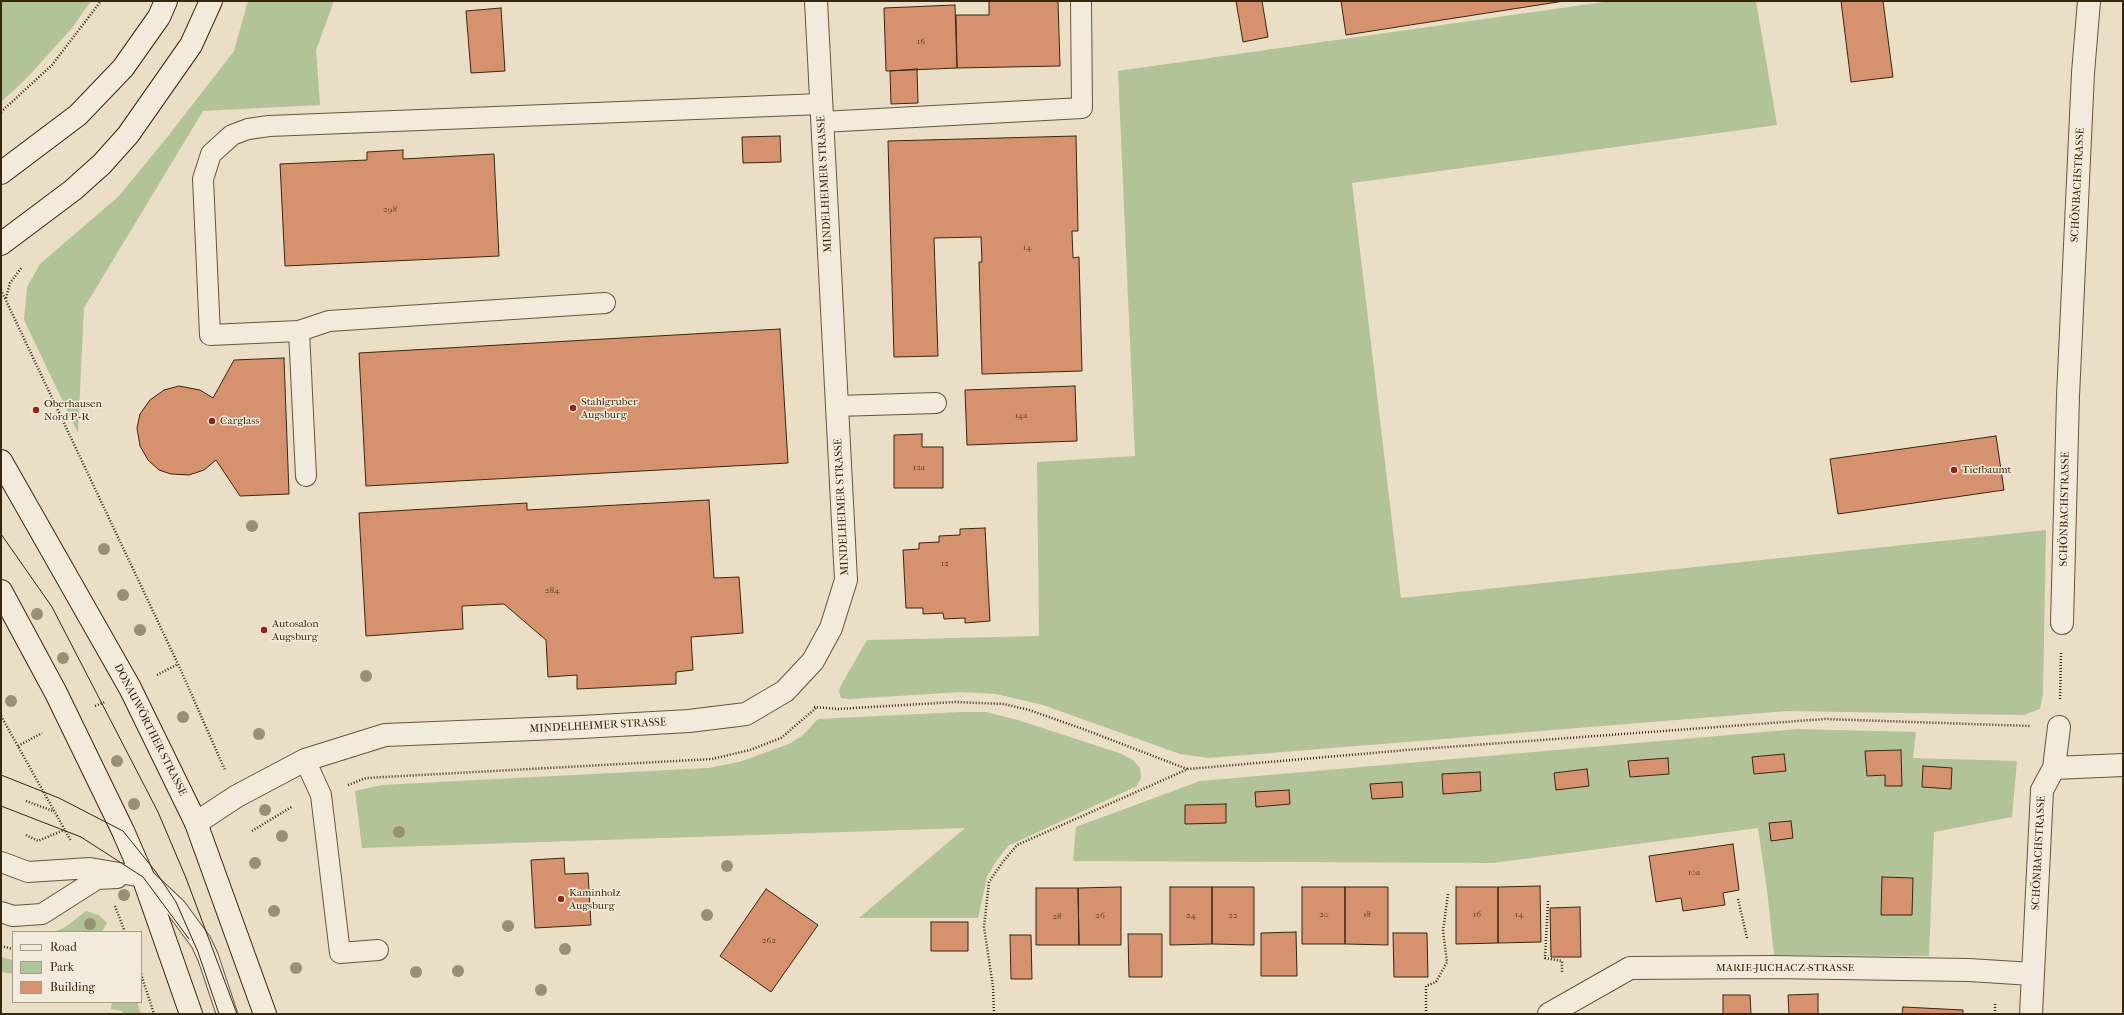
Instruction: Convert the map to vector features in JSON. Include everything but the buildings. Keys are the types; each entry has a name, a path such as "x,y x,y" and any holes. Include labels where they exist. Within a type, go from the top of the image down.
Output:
{"street":[{"path":"1,173 78,115 123,68 159,17 166,1"},
{"path":"1,244 73,190 102,164 128,135 191,45 211,1"},
{"name":"MINDELHEIMER STRASSE","path":"196,823 237,796 305,760 385,735 582,728 689,721 746,714 785,691 813,661 832,628 846,580 816,1"},
{"name":"SCHÖNBACHSTRASSE","path":"2062,623 2069,389 2083,73 2089,1"},
{"name":"DONAUWÖRTHER STRASSE","path":"1,462 130,688 196,823 265,1014"},
{"path":"1,591 69,719 123,831 142,877 191,1014"},
{"name":"SCHÖNBACHSTRASSE","path":"2031,1014 2042,790 2054,768 2059,727"},
{"path":"2054,768 2123,765"},
{"name":"MARIE-JUCHACZ-STRASSE","path":"1556,1010 1630,968 1753,967 1969,970 2032,974"}],"lane":[{"path":"605,303 329,321 299,331 210,335 203,179 211,154 232,135 248,129 269,126 1082,108 1081,1"},
{"path":"299,331 306,476"},
{"path":"837,406 936,403"},
{"path":"305,760 321,795 340,953 378,950"},
{"path":"1,862 28,872 90,868 142,877 176,908 201,942 208,957 227,1014"},
{"path":"1,912 13,916 42,914 97,879 142,877"}],"path":[{"path":"1,112 52,65 101,1"},
{"path":"1,290 178,664 237,796"},
{"path":"994,1014 994,987 984,927 989,882 1002,863 1017,846 1188,769 1407,750 1825,719 2059,727 2062,623"},
{"path":"1,716 18,746 178,664"},
{"path":"785,691 799,704 816,708 838,709 955,702 1004,704 1029,710 1083,729 1188,769"},
{"path":"252,830 296,804 366,778 712,759 750,750 781,738 816,708"},
{"path":"26,801 53,811"},
{"path":"26,835 38,841 64,830"},
{"path":"1426,1014 1426,986 1436,982 1447,962 1443,931 1448,894"},
{"path":"1738,899 1753,967"},
{"path":"1548,901 1545,958 1562,961 1556,1010"},
{"path":"1,946 12,949"},
{"path":"142,977 154,1014"}],"green space":[{"path":"1,1 91,1 72,28 25,80 1,102"},
{"path":"248,1 334,1 316,50 320,105 203,111 84,308 78,433 24,320 27,287 40,264 119,196 169,135 234,51"},
{"path":"1611,1 1756,1 1777,125 1352,183 1401,598 2046,530 2043,694 2040,709 2023,715 1787,711 1209,758 1180,754 1043,705 996,694 961,692 849,699 841,698 839,692 840,687 867,640 1039,636 1037,462 1135,456 1118,71"},
{"path":"986,712 1018,720 1122,754 1133,760 1140,768 1141,778 1137,786 1008,846 997,860 987,877 978,918 859,918 965,828 362,848 355,791 382,785 708,768 739,762 789,744 802,736 818,719"},
{"path":"1798,729 1916,732 1913,758 2017,761 2012,817 1934,832 1929,956 1774,955 1758,828 1493,863 1073,861 1076,827 1200,781"},
{"path":"86,911 99,915 107,923 103,931 56,931 64,928"},
{"path":"1,957 12,960 12,974 1,972"},
{"path":"112,1003 137,1003 141,1014 123,1014 122,1011 111,1009"}],"tram line":[{"path":"1,534 52,607 158,812 186,878 237,1014"},
{"path":"1,775 59,798 123,831 156,872 176,902 198,952 219,1014"},
{"path":"1,806 81,837 143,877 189,939"}],"place":[{"name":"Stahlgruber Augsburg","path":"573,408"},
{"name":"Oberhausen Nord P+R","path":"36,410"},
{"name":"Carglass","path":"212,421"},
{"name":"Tiefbaumt","path":"1954,470"},
{"name":"Autosalon Augsburg","path":"264,630"},
{"name":"Kaminholz Augsburg","path":"561,899"}]}
